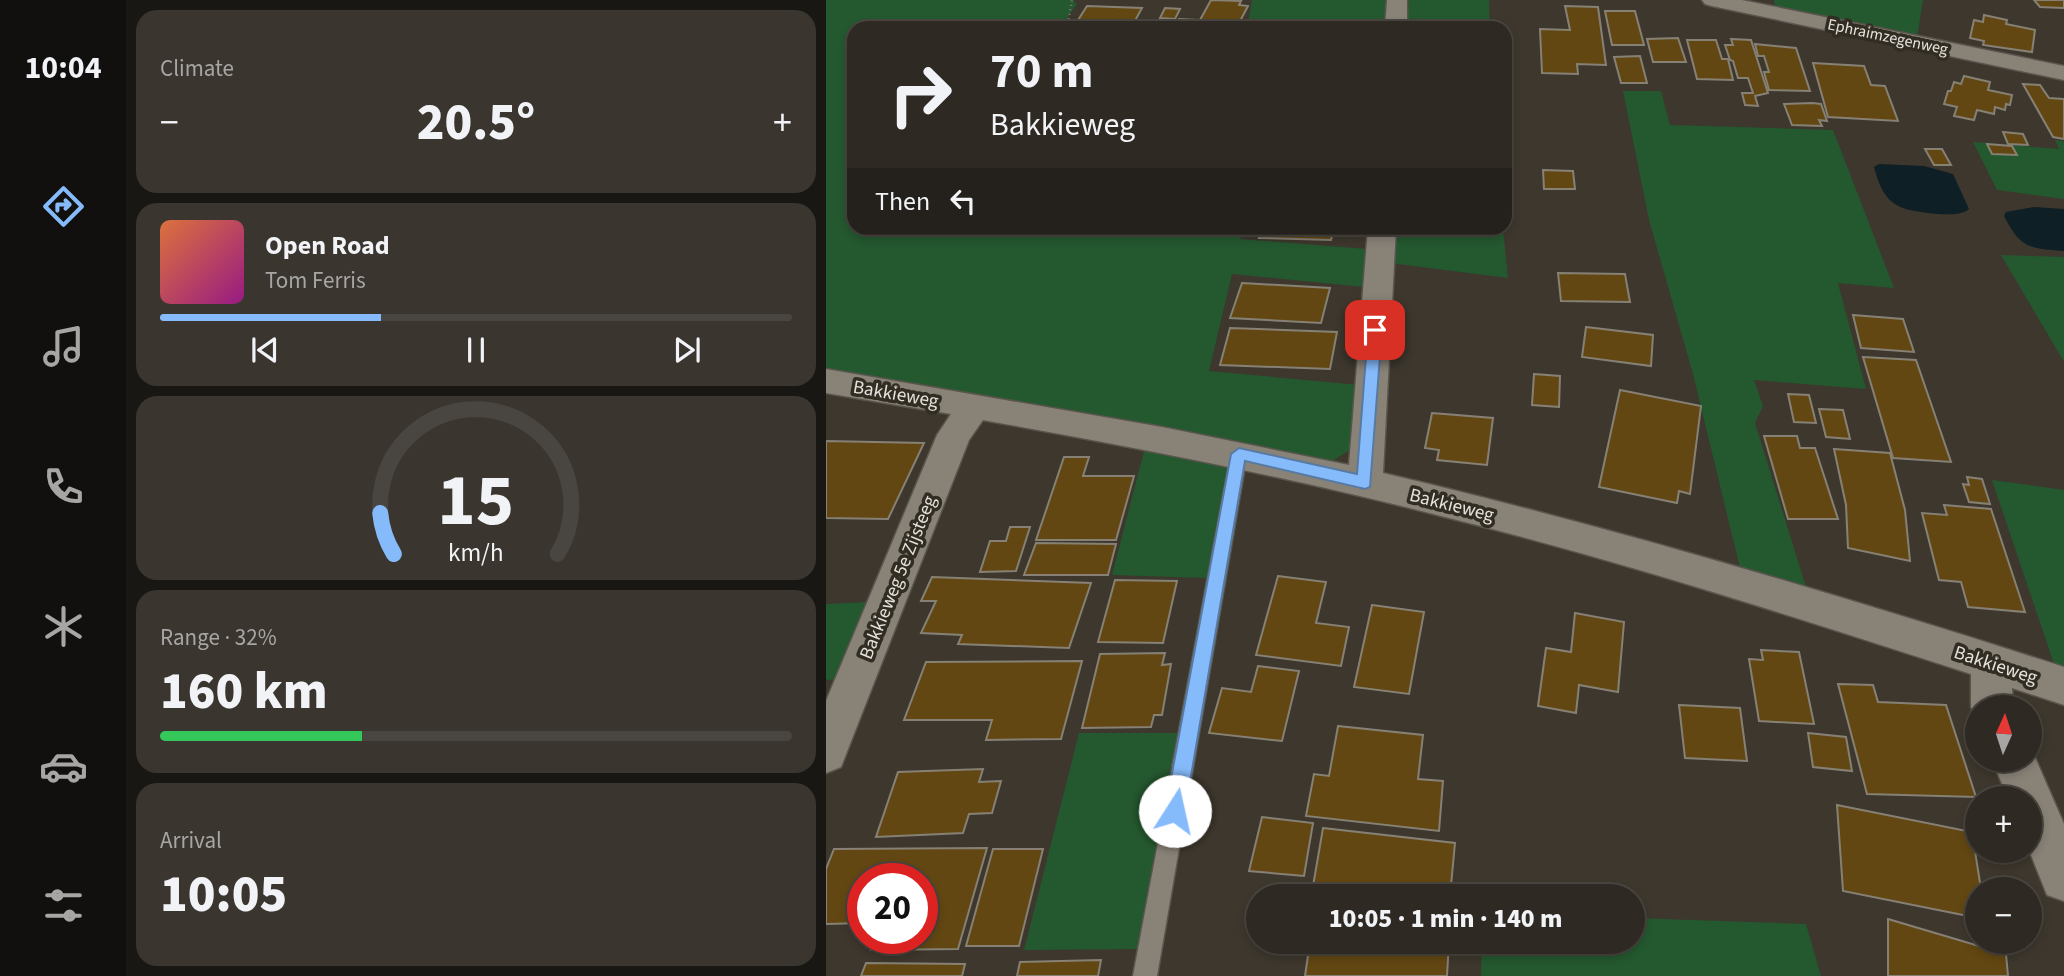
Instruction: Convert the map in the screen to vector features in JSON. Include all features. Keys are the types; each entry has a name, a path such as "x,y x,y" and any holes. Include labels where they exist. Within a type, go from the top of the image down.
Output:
{"street":[{"path":"1396,21 1397,0"},
{"name":"Ephraimzegenweg","path":"1712,0 2064,74"},
{"path":"1365,482 1382,235"},
{"name":"Bakkieweg","path":"826,381 1239,454 1365,482 1717,576 2064,686"},
{"name":"Bakkieweg 5e Zijsteeg","path":"826,752 954,435 975,406"},
{"path":"1991,662 1992,695"},
{"path":"2019,772 2064,878"}],"lane":[{"path":"1145,976 1239,454"}],"path":[{"path":"1068,21 1072,0"}],"green space":[{"path":"826,0 1073,0 1077,4 1065,21 847,21 847,235 1241,235 1240,239 1367,249 1365,287 1232,274 1209,371 1360,385 1355,447 1334,460 826,372"},
{"path":"1252,0 1391,0 1390,21 1248,21"},
{"path":"1409,0 1489,0 1490,21 1407,21"},
{"path":"1774,0 1923,0 1917,38 1775,8"},
{"path":"1623,91 1661,91 1670,125 1833,130 1894,288 1838,283 1866,389 1754,380 1763,406 1755,423 1807,590 1740,568 1693,374 1649,220"},
{"path":"2055,140 2064,141 2064,199 1997,190 1973,142 2059,149"},
{"path":"1392,235 1504,235 1508,278 1390,263"},
{"path":"2001,255 2064,257 2064,362"},
{"path":"1144,451 1229,463 1207,578 1112,575"},
{"path":"1992,480 2064,490 2064,672 2056,670"},
{"path":"870,602 840,679 826,680 826,604"},
{"path":"1079,733 1182,733 1142,949 1024,950"},
{"path":"1645,918 1806,924 1821,976 1481,976 1482,954 1645,954"}],"water":[{"path":"1879,164 1924,166 1953,174 1969,209 1958,214 1937,214 1913,211 1895,204 1883,191 1878,180 1874,167"},
{"path":"2034,207 2064,209 2064,251 2027,245 2016,235 2004,216 2006,212"}],"building":[{"path":"1211,0 1241,1 1239,5 1248,6 1240,21 1178,21 1200,20"},
{"path":"2034,0 2064,0 2064,8 2040,7"},
{"path":"1087,6 1142,8 1135,21 1077,21"},
{"path":"1565,6 1598,7 1606,65 1577,64 1578,74 1542,73 1540,29 1570,30"},
{"path":"1165,8 1180,9 1175,19 1160,18"},
{"path":"1605,11 1635,11 1644,45 1612,45"},
{"path":"1984,15 2007,20 2006,24 2035,30 2032,52 1983,45 1984,41 1970,38 1974,20 1983,22"},
{"path":"1678,38 1686,62 1653,62 1647,39"},
{"path":"1731,39 1751,40 1768,93 1755,96 1758,106 1745,105 1742,93 1753,93 1748,78 1738,78 1733,61 1730,60 1725,45 1733,45"},
{"path":"1687,40 1716,40 1722,59 1728,59 1733,80 1697,79"},
{"path":"1755,44 1796,48 1810,91 1769,90 1764,72 1769,72 1764,56 1758,56"},
{"path":"1640,56 1647,83 1621,83 1614,57"},
{"path":"1813,63 1864,66 1871,85 1885,86 1898,121 1828,117"},
{"path":"1964,76 1990,82 1988,90 2012,95 2010,105 2006,104 2005,110 1995,107 1994,114 1977,110 1974,120 1954,116 1957,107 1944,104 1954,82 1961,84"},
{"path":"2023,84 2040,85 2049,98 2064,99 2064,139 2053,137"},
{"path":"1784,104 1821,104 1827,121 1819,120 1822,126 1792,125"},
{"path":"2003,132 2023,134 2028,145 2008,144"},
{"path":"1987,144 2012,146 2017,155 1992,154"},
{"path":"1925,149 1942,149 1951,165 1934,165"},
{"path":"1543,170 1573,171 1575,189 1544,189"},
{"path":"1260,235 1332,235 1331,240 1259,238"},
{"path":"1558,273 1625,274 1630,302 1561,301"},
{"path":"1242,283 1330,288 1321,323 1230,318"},
{"path":"1853,315 1903,319 1914,352 1861,348"},
{"path":"1586,327 1653,335 1651,366 1582,357"},
{"path":"1230,328 1337,332 1330,369 1220,365"},
{"path":"1863,357 1916,360 1951,462 1893,458"},
{"path":"1534,374 1560,376 1559,407 1532,405"},
{"path":"1620,390 1701,406 1690,494 1679,491 1677,503 1599,487"},
{"path":"1788,394 1809,395 1816,423 1794,422"},
{"path":"1819,409 1843,410 1850,439 1826,437"},
{"path":"1432,413 1493,418 1487,465 1437,460 1439,450 1425,448"},
{"path":"1764,436 1797,436 1800,448 1815,448 1838,519 1788,519"},
{"path":"826,441 924,443 888,519 826,518"},
{"path":"1834,449 1890,453 1905,510 1910,561 1848,548 1846,505"},
{"path":"1064,457 1089,457 1083,476 1134,476 1116,540 1036,540"},
{"path":"1967,477 1982,479 1990,504 1969,502 1963,484 1969,485"},
{"path":"1944,505 1991,509 2025,612 1968,607 1961,582 1939,580 1922,513 1947,515"},
{"path":"1010,527 1030,527 1016,571 980,572 990,541 1006,541"},
{"path":"1036,543 1116,544 1108,575 1024,575"},
{"path":"1278,576 1326,582 1316,623 1349,627 1341,666 1256,655"},
{"path":"932,577 1091,583 1069,648 958,644 962,635 921,633 936,601 921,601"},
{"path":"1115,580 1177,581 1163,643 1098,642"},
{"path":"1372,605 1424,612 1409,694 1354,687"},
{"path":"1575,613 1624,622 1618,692 1579,685 1576,713 1538,706 1546,648 1571,652"},
{"path":"1761,650 1799,652 1814,724 1759,721 1749,659 1763,660"},
{"path":"1165,653 1162,665 1171,664 1162,715 1154,715 1151,727 1082,728 1100,654"},
{"path":"1082,661 1061,739 986,740 992,720 904,720 926,662"},
{"path":"1258,666 1299,671 1282,741 1209,733 1222,688 1251,692"},
{"path":"1838,684 1873,685 1878,702 1946,705 1965,763 1965,772 1968,772 1972,786 1965,786 1965,797 1867,794"},
{"path":"1679,705 1740,708 1747,761 1685,758"},
{"path":"1338,726 1423,735 1418,779 1443,781 1439,831 1306,816 1314,774 1329,776"},
{"path":"1808,733 1846,737 1852,771 1813,767"},
{"path":"983,769 979,782 1001,781 992,813 969,814 963,833 876,837 898,772"},
{"path":"1837,805 1965,831 1965,863 1977,863 1979,877 1965,877 1965,915 1843,891"},
{"path":"1262,817 1313,823 1304,876 1249,871"},
{"path":"1323,828 1455,843 1451,884 1313,884"},
{"path":"987,848 958,949 938,949 938,863 847,863 847,923 826,924 826,869 834,849"},
{"path":"993,849 1043,849 1019,946 966,946"},
{"path":"1888,919 1965,942 1965,954 2006,954 2008,976 1888,976"},
{"path":"1308,954 1448,954 1447,976 1305,976"},
{"path":"1101,960 1098,976 1017,976 1020,962"},
{"path":"866,963 965,964 962,976 861,976"}],"route":[{"path":"1175,811 1239,454 1365,482 1375,330"}]}
